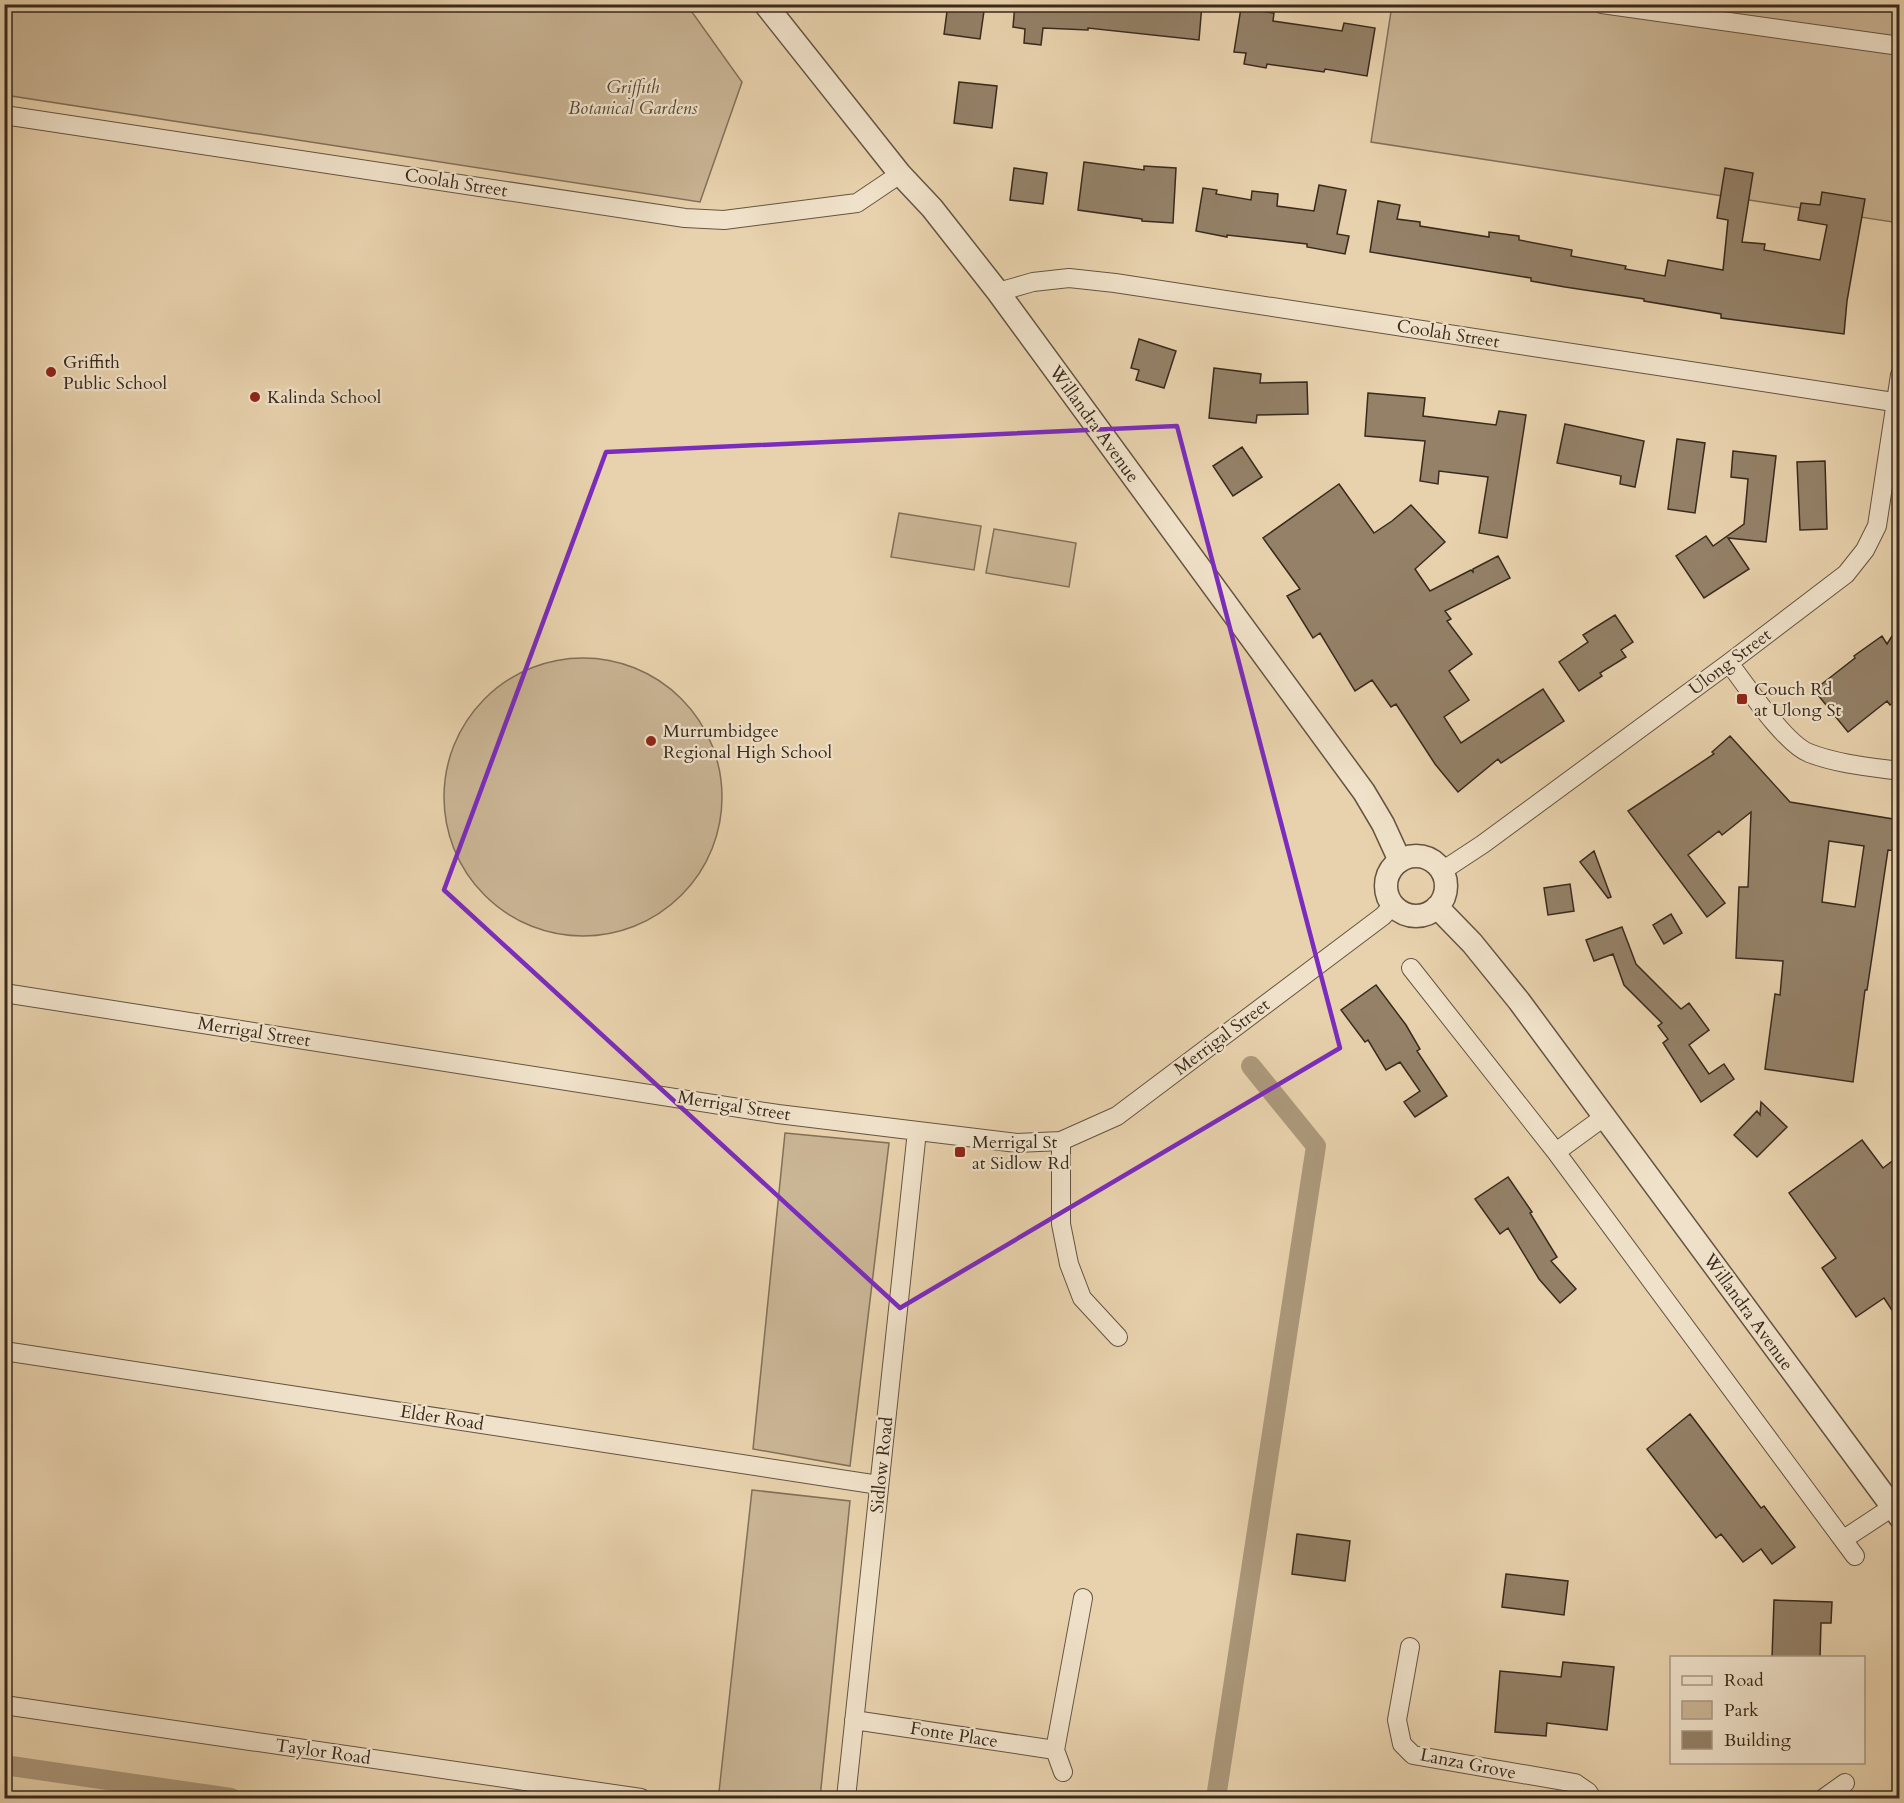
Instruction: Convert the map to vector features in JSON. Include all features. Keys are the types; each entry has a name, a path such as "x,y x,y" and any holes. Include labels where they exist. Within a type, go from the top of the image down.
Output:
{"street":[{"name":"Willandra Avenue","path":"765,4 900,174 932,208 998,292 1364,792 1383,824 1400,861"},
{"path":"1602,4 1899,46"},
{"name":"Coolah Street","path":"4,116 685,218 724,220 857,203 900,174"},
{"name":"Coolah Street","path":"998,292 1033,282 1069,278 1115,283 1897,403"},
{"name":"Ulong Street","path":"1442,871 1483,844 1730,663 1846,574 1866,550 1877,526 1897,403 1899,375"},
{"path":"1730,663 1773,722 1807,752 1845,763 1899,771"},
{"path":"1411,857 1423,857 1434,862 1442,871 1446,890 1444,896 1437,907 1425,915 1405,914 1393,905 1386,892 1386,881 1390,872 1400,861 1411,857"},
{"name":"Merrigal Street","path":"4,993 778,1114 1017,1143 1061,1141 1117,1116 1383,916 1393,905"},
{"name":"Willandra Avenue","path":"1437,907 1497,972 1895,1513 1844,1539"},
{"path":"1411,968 1556,1152 1855,1556"},
{"path":"1556,1152 1604,1117"},
{"name":"Sidlow Road","path":"846,1798 918,1131"},
{"path":"1061,1141 1061,1224 1069,1264 1082,1298 1118,1337"},
{"name":"Elder Road","path":"4,1351 879,1485"},
{"path":"1063,1772 1055,1750 1083,1598"},
{"name":"Lanza Grove","path":"1410,1647 1397,1720 1402,1744 1413,1755 1575,1783 1588,1792 1592,1798"},
{"name":"Taylor Road","path":"4,1705 641,1798"},
{"name":"Fonte Place","path":"854,1720 1055,1750"},
{"path":"1824,1798 1845,1783"}],"highlighted area":[{"path":"1177,426 1340,1048 900,1308 444,890 606,452"}],"green space":[{"name":"Griffith Botanical Gardens","path":"4,5 687,5 742,82 700,202 5,95"},
{"path":"1392,5 1899,5 1899,223 1371,142"},
{"path":"899,513 981,526 974,570 891,557"},
{"path":"994,529 1076,543 1069,587 986,573"},
{"path":"583,658 623,664 649,674 681,699 706,731 716,757 722,797 716,837 706,863 681,895 649,920 623,930 583,936 543,930 517,920 485,895 460,863 450,837 444,797 450,757 460,731 485,699 517,674 543,664"},
{"path":"785,1133 889,1143 850,1466 753,1449"},
{"path":"752,1490 850,1501 820,1798 756,1798 719,1792"}],"building":[{"path":"948,4 985,4 980,39 944,34"},
{"path":"1015,4 1202,4 1199,40 1088,28 1088,30 1043,28 1041,45 1024,43 1025,29 1013,27"},
{"path":"1241,8 1274,13 1273,21 1342,31 1344,23 1375,28 1367,76 1325,69 1324,72 1267,64 1266,68 1244,64 1246,53 1234,52"},
{"path":"959,82 997,86 992,128 954,123"},
{"path":"1084,162 1144,170 1144,166 1176,168 1173,223 1142,221 1142,219 1078,210"},
{"path":"1014,168 1047,173 1043,204 1010,200"},
{"path":"1725,168 1753,173 1742,242 1765,244 1764,250 1820,260 1827,225 1798,220 1801,203 1820,205 1822,192 1865,199 1847,301 1844,334 1721,318 1721,314 1644,301 1644,299 1370,252 1378,201 1400,205 1397,219 1420,222 1420,226 1489,237 1489,232 1519,236 1519,240 1572,250 1571,256 1626,266 1625,269 1665,276 1668,260 1723,270 1728,220 1717,218"},
{"path":"1319,185 1346,190 1337,234 1349,236 1345,254 1307,247 1307,244 1227,235 1227,237 1196,231 1203,188 1217,190 1216,194 1251,200 1252,191 1278,194 1277,206 1314,211"},
{"path":"1139,339 1176,351 1164,388 1136,380 1139,370 1131,368"},
{"path":"1214,368 1261,374 1260,383 1307,382 1308,414 1257,415 1256,423 1209,418"},
{"path":"1368,393 1425,398 1423,416 1496,425 1499,411 1526,415 1507,538 1479,533 1488,477 1439,471 1438,484 1420,481 1425,441 1365,436"},
{"path":"1565,424 1644,441 1635,487 1620,484 1621,476 1557,463"},
{"path":"1677,439 1705,443 1695,513 1668,509"},
{"path":"1242,447 1262,477 1233,496 1213,466"},
{"path":"1733,451 1776,456 1766,542 1728,538 1749,569 1704,598 1676,556 1706,536 1713,546 1744,524 1748,479 1731,477"},
{"path":"1825,461 1827,529 1800,530 1797,462"},
{"path":"1339,484 1374,533 1411,505 1445,542 1415,569 1430,591 1471,570 1473,572 1473,569 1498,556 1510,578 1445,611 1451,619 1447,621 1472,654 1449,671 1469,700 1444,717 1461,743 1543,689 1564,721 1501,763 1498,759 1458,792 1435,764 1396,704 1391,707 1372,680 1355,691 1320,633 1313,638 1287,596 1300,589 1263,538"},
{"path":"1615,615 1633,642 1621,650 1626,657 1600,673 1602,676 1579,691 1559,662 1588,642 1583,635"},
{"path":"1899,625 1899,698 1890,705 1887,701 1848,732 1814,690 1882,636 1887,644"},
{"path":"1730,736 1790,802 1899,820 1897,851 1888,850 1867,990 1865,990 1853,1082 1765,1069 1775,994 1780,995 1783,961 1736,958 1739,887 1748,887 1751,812 1722,835 1719,831 1688,855 1725,903 1707,917 1628,811 1714,754 1712,752","holes":["1829,841 1864,846 1855,907 1822,902"]},
{"path":"1594,851 1611,897 1608,898 1580,862"},
{"path":"1570,884 1574,911 1548,915 1544,888"},
{"path":"1671,914 1682,933 1664,944 1653,925"},
{"path":"1622,927 1636,964 1681,1009 1689,1003 1709,1030 1689,1045 1709,1074 1724,1064 1734,1079 1701,1102 1663,1043 1668,1039 1658,1026 1662,1023 1624,985 1613,954 1594,961 1586,940"},
{"path":"1376,985 1406,1025 1420,1049 1417,1051 1447,1096 1415,1117 1404,1102 1420,1091 1400,1062 1386,1070 1368,1040 1365,1042 1341,1010"},
{"path":"1761,1102 1787,1127 1757,1157 1734,1135 1757,1111 1760,1115"},
{"path":"1862,1140 1883,1168 1899,1156 1899,1321 1884,1298 1856,1317 1822,1268 1836,1258 1789,1193"},
{"path":"1508,1177 1532,1212 1530,1213 1557,1257 1551,1261 1576,1289 1560,1303 1539,1279 1508,1228 1500,1234 1475,1199"},
{"path":"1690,1414 1761,1508 1764,1506 1795,1547 1772,1564 1761,1549 1743,1562 1721,1534 1716,1538 1647,1449"},
{"path":"1297,1534 1350,1541 1345,1581 1292,1574"},
{"path":"1506,1574 1568,1581 1564,1615 1502,1607"},
{"path":"1774,1600 1832,1602 1831,1623 1821,1623 1820,1656 1772,1656"},
{"path":"1563,1662 1614,1667 1607,1730 1547,1723 1546,1736 1495,1732 1500,1671 1561,1677"}],"waterway":[{"path":"1216,1798 1316,1146 1251,1066"},
{"path":"4,1765 231,1798"}],"place":[{"name":"Griffith Public School","path":"51,372"},
{"name":"Kalinda School","path":"255,397"},
{"name":"Couch Rd at Ulong St","path":"1742,699"},
{"name":"Murrumbidgee Regional High School","path":"651,741"},
{"name":"Merrigal St at Sidlow Rd","path":"960,1152"}]}
